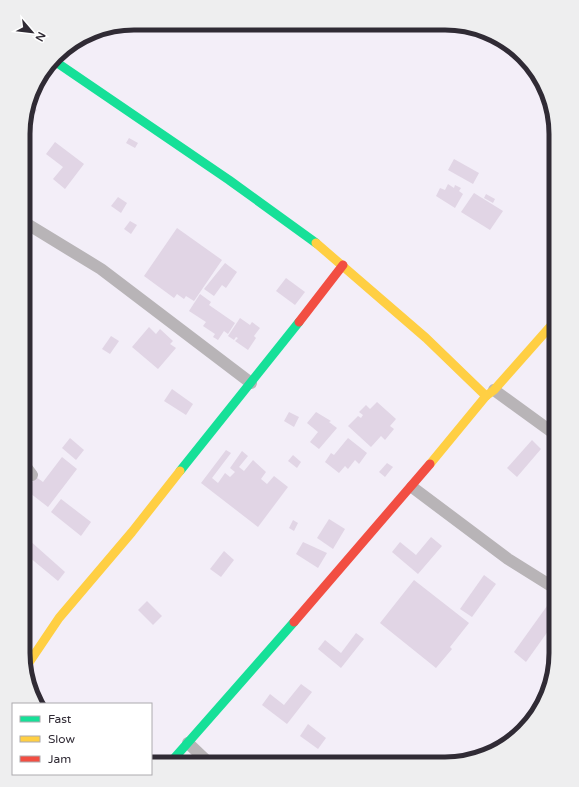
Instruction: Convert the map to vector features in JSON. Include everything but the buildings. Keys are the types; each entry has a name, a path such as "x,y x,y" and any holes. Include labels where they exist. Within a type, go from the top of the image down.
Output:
{"street":[{"path":"58,63 229,180 324,248 490,393 549,431"},
{"path":"30,226 101,269 251,383"},
{"path":"31,660 59,618 132,532 343,265"},
{"path":"175,757 412,487 490,393 549,328"},
{"path":"412,487 508,559 549,585"},
{"path":"188,743 203,757"}],"traffic: fast":[{"path":"58,63 229,180 316,243"},
{"path":"180,471 299,322"},
{"path":"175,757 294,622"}],"traffic: slow":[{"path":"316,243 426,338 486,396"},
{"path":"430,464 486,396 494,390 549,328"},
{"path":"31,660 59,618 132,532 180,471"}],"traffic: jam":[{"path":"299,322 343,265"},
{"path":"294,622 430,464"}]}
